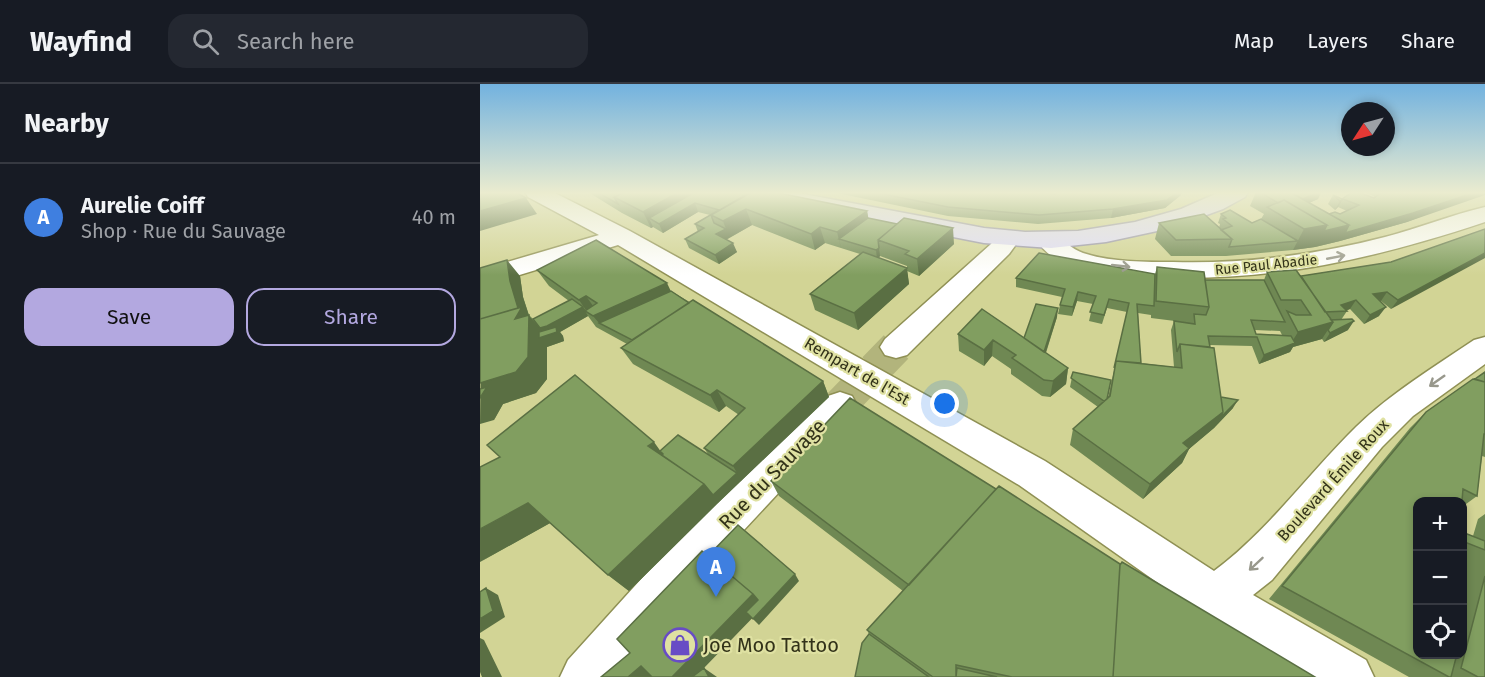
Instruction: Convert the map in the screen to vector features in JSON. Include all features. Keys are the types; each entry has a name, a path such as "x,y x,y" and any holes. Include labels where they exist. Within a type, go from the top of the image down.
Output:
{"main road":[{"path":"906,220 1008,239 1049,240 1129,230 1171,220"}],"street":[{"name":"Rempart de l'Est","path":"591,220 1032,473 1216,597 1349,677"},
{"name":"Rue Paul Abadie","path":"1049,240 1054,248 1062,253 1089,262 1181,272 1245,270 1288,266 1351,254 1401,242 1468,220"},
{"path":"480,261 480,279 621,236"},
{"path":"897,347 1008,239"},
{"name":"Boulevard Émile Roux","path":"1216,597 1257,565 1369,437 1401,407 1485,348"},
{"name":"Rue du Sauvage","path":"585,677 686,561 840,405"}],"building":[{"path":"652,220 666,220 659,224"},
{"path":"702,220 713,220 714,223 726,229 716,234 733,243 715,255 685,239 704,228 695,224"},
{"path":"774,220 855,220 837,232 820,227 811,234"},
{"path":"866,220 897,224 878,240 879,248 876,250 839,239"},
{"path":"902,220 953,228 917,259 905,254 909,251 878,240"},
{"path":"1176,220 1210,220 1232,239 1176,240 1159,223"},
{"path":"1224,220 1246,220 1252,223 1262,220 1298,241 1229,247 1232,239 1221,230 1232,226"},
{"path":"1288,220 1318,220 1327,225 1304,229"},
{"path":"1318,220 1339,220 1349,225 1324,231 1327,225"},
{"path":"1339,220 1390,220 1345,233 1349,225"},
{"path":"1485,229 1485,253 1398,300 1387,292 1373,294 1386,307 1370,315 1356,300 1341,305 1347,311 1325,312 1301,276 1391,262"},
{"path":"596,240 667,283 593,316 585,311 597,303 586,296 579,300 537,270"},
{"path":"863,252 907,268 854,313 810,294"},
{"path":"1039,253 1155,274 1154,306 1137,304 1141,363 1116,361 1114,368 1129,303 1109,299 1104,315 1090,312 1096,296 1078,292 1073,307 1060,305 1065,289 1016,278"},
{"path":"507,260 518,308 480,319 480,268"},
{"path":"1157,267 1204,272 1209,307 1156,301"},
{"path":"1296,270 1333,322 1298,332 1287,311 1296,315 1311,315 1301,300 1281,300 1267,272"},
{"path":"1205,280 1264,280 1285,322 1251,320 1256,334 1291,336 1295,343 1264,355 1257,337 1208,336 1210,347 1180,344 1177,352 1174,321 1195,324 1194,314 1206,315 1209,307"},
{"path":"671,291 689,303 632,340 599,323"},
{"path":"572,299 583,307 540,328 533,319"},
{"path":"693,300 823,381 733,466 704,448 745,408 717,390 710,395 621,348"},
{"path":"1036,304 1058,308 1044,352 1024,338"},
{"path":"522,307 515,319 529,315 528,357 516,372 480,383 480,319"},
{"path":"982,309 1068,368 1053,381 1044,380 1012,358 1016,355 993,340 984,350 958,334"},
{"path":"1352,319 1354,321 1330,333 1328,330 1333,322 1331,320"},
{"path":"556,327 557,332 539,338 539,332"},
{"path":"1180,344 1214,348 1223,412 1183,443 1189,448 1150,484 1073,429 1110,396 1116,361 1182,368"},
{"path":"1073,372 1111,380 1107,399 1104,401 1071,378"},
{"path":"1485,372 1485,382 1475,379"},
{"path":"575,375 654,442 648,446 704,484 608,575 528,503 480,529 480,467 500,457 487,445"},
{"path":"1473,379 1485,382 1485,434 1477,496 1463,489 1462,497 1413,497 1413,657 1282,586 1426,412"},
{"path":"487,387 480,398 480,389"},
{"path":"1221,397 1238,400 1219,419 1223,412"},
{"path":"850,398 996,489 909,585 771,481"},
{"path":"678,435 737,473 713,495 704,484 662,455 660,451"},
{"path":"999,486 1120,564 1113,677 1012,677 956,665 956,677 933,677 867,630"},
{"path":"738,525 795,574 753,619 746,612 758,600 708,556"},
{"path":"1467,534 1485,541 1485,550 1467,543"},
{"path":"702,551 753,594 672,677 652,677 641,666 628,677 601,677 630,653 617,639"},
{"path":"1122,562 1315,677 1113,677"},
{"path":"1485,576 1485,677 1478,677 1461,668 1463,659 1467,659 1467,645"},
{"path":"486,588 493,611 480,619 480,592"},
{"path":"869,634 929,677 855,677 862,643"},
{"path":"1416,659 1456,659 1451,677"},
{"path":"704,668 709,677 692,677"},
{"path":"957,668 997,677 956,677"}],"tunnel":[{"path":"840,405 896,347"}],"place":[{"name":"Aurelie Coiff","path":"716,597"},
{"name":"Joe Moo Tattoo","path":"680,645"}]}
